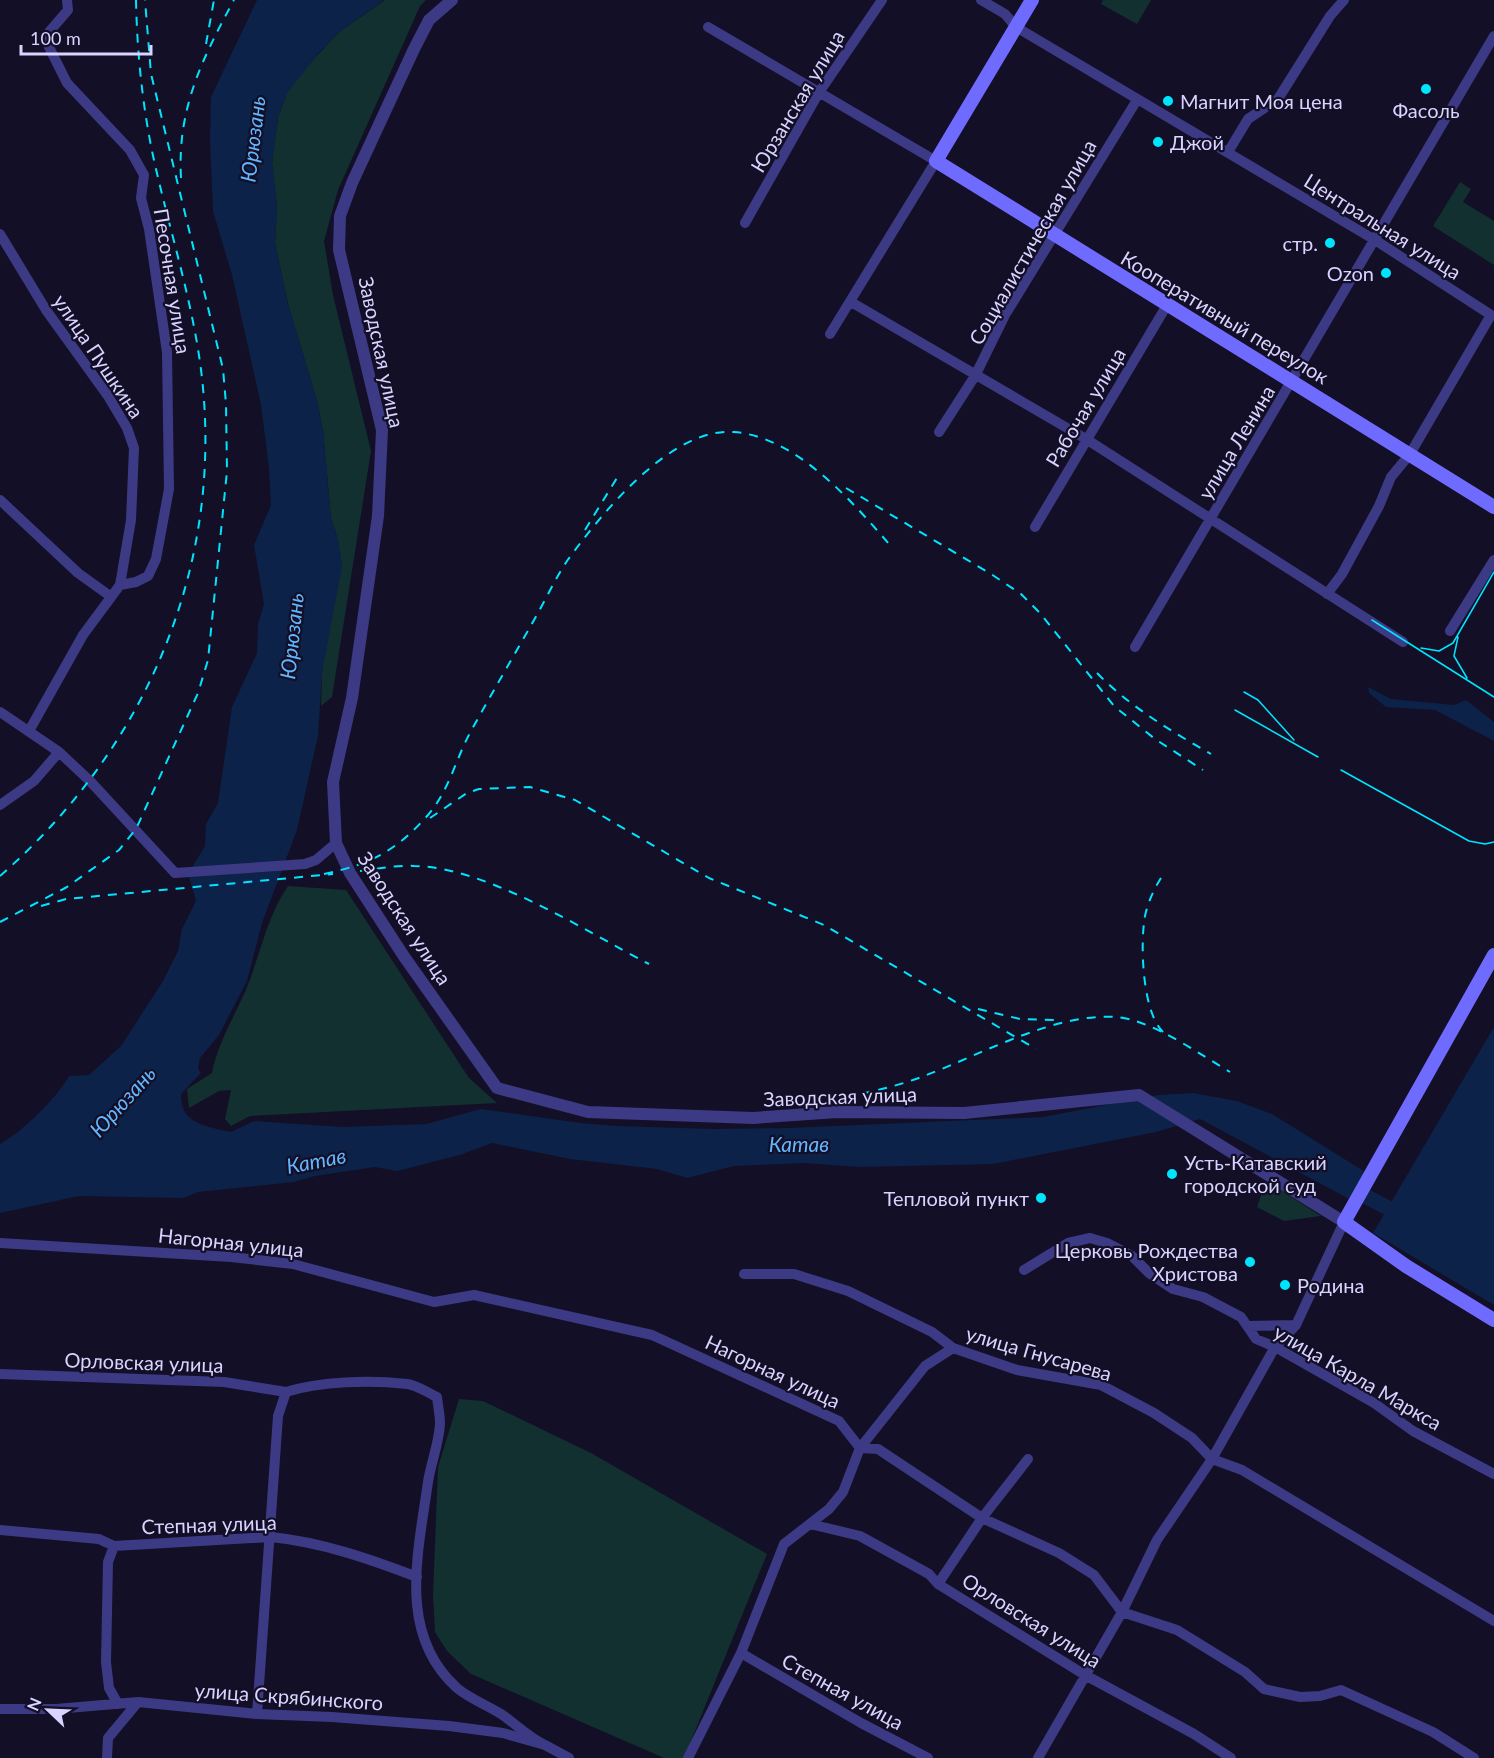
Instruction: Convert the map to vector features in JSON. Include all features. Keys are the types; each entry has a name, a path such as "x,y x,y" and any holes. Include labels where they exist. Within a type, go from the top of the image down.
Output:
{"main road":[{"path":"936,162 1032,0"},
{"name":"Кооперативный переулок","path":"936,162 1294,381 1494,507"},
{"path":"1494,955 1344,1222 1406,1266 1494,1320"}],"street":[{"name":"Песочная улица","path":"67,0 68,10 49,33 48,45 67,83 130,150 144,175 141,198 149,230 167,352 169,489 156,559 148,576 136,582 120,585"},
{"name":"Заводская улица","path":"452,0 429,20 352,183 340,216 339,250 382,430 378,516 352,698 333,782 336,843 350,873 403,955 497,1088 588,1112 753,1118 837,1112 964,1113 1139,1095 1344,1222"},
{"name":"Юрзанская улица","path":"745,223 818,94 882,0"},
{"name":"Центральная улица","path":"981,0 1005,14 1016,27 1375,240 1492,316 1410,454 1391,477 1379,506 1342,574 1328,594"},
{"path":"1228,153 1248,119 1278,99 1330,16 1344,0"},
{"path":"708,27 936,162 830,334"},
{"name":"улица Ленина","path":"1135,647 1294,381 1494,36"},
{"name":"Социалистическая улица","path":"939,432 975,376 1005,315 1137,100"},
{"name":"улица Пушкина","path":"0,234 46,310 127,428 134,448 134,488 120,585"},
{"path":"0,256 7,246"},
{"path":"851,302 1086,439 1403,642"},
{"name":"Рабочая улица","path":"1035,527 1167,305"},
{"path":"0,500 78,573 110,596"},
{"path":"1450,631 1494,560"},
{"path":"29,731 83,635 120,585"},
{"path":"0,712 59,752 90,781 175,873 184,875 305,864 316,860 336,843"},
{"path":"0,805 34,782 59,752"},
{"path":"1038,1758 1122,1612 1157,1540 1212,1459 1275,1347 1296,1325 1344,1222"},
{"name":"улица Карла Маркса","path":"1024,1270 1068,1243 1090,1238 1107,1243 1132,1256 1149,1273 1173,1289 1203,1297 1241,1317 1256,1339 1275,1347 1374,1403 1413,1431 1494,1474"},
{"name":"Нагорная улица","path":"0,1243 231,1257 293,1264 434,1302 474,1295 572,1319 638,1331 683,1348 839,1421 860,1448"},
{"name":"улица Гнусарева","path":"744,1274 794,1274 848,1291 932,1332 953,1348 1017,1370 1101,1385 1173,1425 1192,1438 1212,1459 1242,1470 1494,1620"},
{"path":"1249,1326 1296,1325"},
{"path":"688,1758 741,1653 784,1544 820,1519 843,1492 860,1448 925,1366 953,1348"},
{"name":"Орловская улица","path":"0,1374 224,1382 286,1392"},
{"path":"257,1714 278,1416 286,1392 307,1386 333,1384 409,1384 437,1397 440,1425 429,1481 417,1577 416,1608 421,1634 439,1670 459,1690 501,1714 530,1737 545,1745"},
{"path":"860,1448 878,1449 982,1518 1059,1553 1094,1575 1122,1612 1177,1630 1245,1672 1264,1689 1300,1697 1320,1696 1341,1690 1433,1732 1474,1758"},
{"path":"938,1584 982,1518 1028,1459"},
{"name":"Орловская улица","path":"810,1524 860,1536 929,1574 938,1584 1085,1675 1214,1753 1231,1758"},
{"name":"Степная улица","path":"0,1530 99,1539 114,1546 271,1537 303,1541 364,1557 417,1577"},
{"path":"114,1546 108,1562 106,1662 109,1688 118,1704"},
{"name":"Степная улица","path":"741,1653 861,1723 928,1758"},
{"path":"107,1758 108,1738 138,1702"},
{"name":"улица Скрябинского","path":"0,1709 56,1709 138,1702 257,1714 449,1726 503,1733 545,1745 569,1758"}],"green space":[{"path":"385,0 426,0 420,6 338,190 324,241 333,295 371,451 332,697 321,706 322,673 339,543 331,518 323,431 317,401 288,304 275,243 277,207 272,163 278,117 287,93 300,74 339,32"},
{"path":"1103,0 1151,0 1137,24 1101,4"},
{"path":"1460,182 1471,189 1463,202 1494,221 1494,265 1433,226"},
{"path":"288,886 346,890 469,1078 497,1103 250,1116 231,1126 225,1119 231,1090 219,1091 189,1108 187,1089 212,1073 222,1041 245,992 274,911"},
{"path":"1266,1181 1321,1216 1284,1221 1257,1207"},
{"path":"459,1399 483,1401 591,1453 767,1554 684,1758 664,1758 471,1674 447,1651 435,1632 433,1595 438,1467"}],"water":[{"name":"Юрюзань","path":"257,0 384,0 339,32 317,55 287,93 278,117 272,163 277,207 275,243 288,304 317,401 323,431 331,518 339,543 342,566 322,673 318,736 297,830 262,923 247,981 219,1035 200,1058 198,1069 201,1073 181,1094 185,1112 190,1118 204,1125 231,1132 254,1121 343,1127 426,1124 481,1109 618,1126 713,1129 789,1128 1043,1117 1158,1095 1193,1093 1237,1101 1272,1114 1367,1173 1351,1200 1200,1119 1156,1132 993,1164 859,1167 804,1163 734,1166 687,1178 657,1169 570,1159 492,1143 460,1155 397,1171 375,1167 315,1176 294,1182 198,1192 183,1198 79,1196 0,1213 0,1144 38,1114 69,1076 89,1075 121,1046 163,981 178,951 182,929 196,901 188,874 205,846 206,824 218,803 232,707 257,653 258,624 264,604 254,545 271,505 269,468 261,405 232,275 213,211 210,140 211,97"},
{"path":"1368,687 1391,699 1454,705 1466,700 1494,722 1494,741 1435,710 1386,707 1369,693"},
{"path":"1494,1027 1494,1305 1373,1233"}],"waterway":[{"name":"Катав","path":"1350,1188 1405,1217"}],"tram line":[{"path":"1421,648 1439,651 1453,643 1494,572"},
{"path":"1372,620 1494,697"},
{"path":"1458,637 1454,656 1467,678"},
{"path":"1244,692 1258,700 1294,740"},
{"path":"1235,710 1318,757"},
{"path":"1341,770 1469,841 1485,844 1494,842"}],"railway":[{"path":"0,876 54,823 100,766 138,704 168,638 190,569 202,498 205,424 198,349 148,132 141,76 136,0"},
{"path":"0,922 67,887 119,850 136,829 198,693 208,660 227,471 223,369 151,74 145,0"},
{"path":"206,44 214,0"},
{"path":"181,178 183,129 194,85 234,0"},
{"path":"324,874 356,866 382,854 405,838 428,815 447,785 471,731 567,561 618,498 662,458 686,443 710,434 734,432 757,436 779,445 820,473 889,544"},
{"path":"585,530 620,473"},
{"path":"846,488 1021,594 1040,613 1114,706 1155,739 1203,770"},
{"path":"1097,673 1137,708 1211,754"},
{"path":"430,818 467,793 479,789 530,787 575,800 709,878 824,925 1036,1049"},
{"path":"360,871 414,866 442,869 473,877 535,903 649,964"},
{"path":"41,906 66,899 333,874"},
{"path":"1161,878 1145,916 1143,959 1144,977 1151,1009 1163,1032"},
{"path":"978,1009 1020,1019 1058,1020"},
{"path":"845,1097 914,1080 1043,1028 1092,1018 1115,1017 1144,1024 1174,1038 1230,1072"}],"place":[{"name":"Фасоль","path":"1426,89"},
{"name":"Магнит Моя цена","path":"1168,101"},
{"name":"Джой","path":"1158,142"},
{"name":"стр.","path":"1330,243"},
{"name":"Ozon","path":"1386,273"},
{"name":"Усть-Катавский городской суд","path":"1172,1174"},
{"name":"Тепловой пункт","path":"1041,1198"},
{"name":"Церковь Рождества Христова","path":"1250,1262"},
{"name":"Родина","path":"1285,1285"}]}
